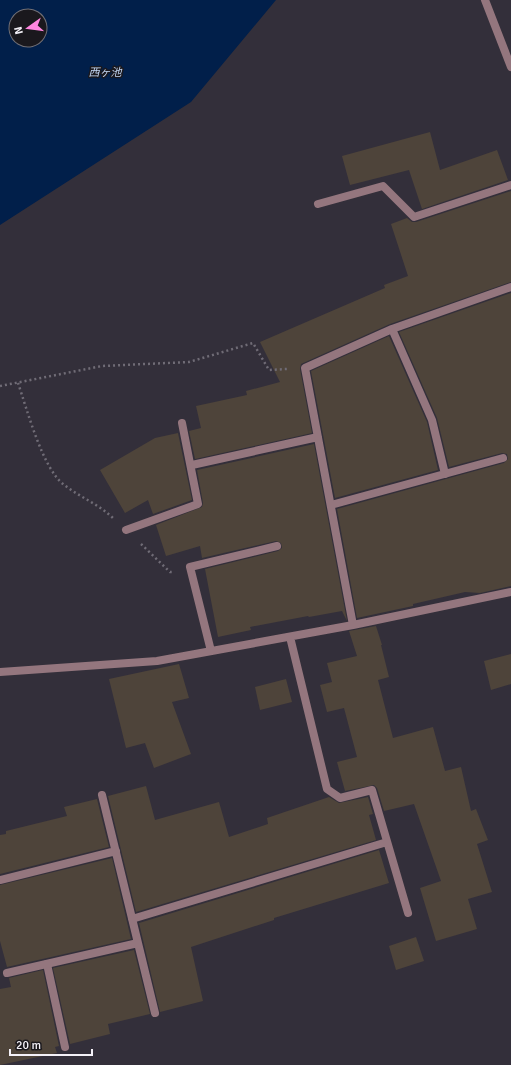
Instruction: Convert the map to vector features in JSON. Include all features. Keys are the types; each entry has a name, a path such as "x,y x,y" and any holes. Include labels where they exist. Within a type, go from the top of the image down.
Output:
{"street":[{"path":"485,0 511,66"},
{"path":"318,204 383,186 414,216 511,185"},
{"path":"353,625 305,368 392,329 511,287"},
{"path":"392,329 432,420 445,474"},
{"path":"126,530 198,504 192,465 182,423"},
{"path":"192,465 318,437"},
{"path":"331,505 503,458"},
{"path":"211,651 190,567 277,546"},
{"path":"0,672 157,661 353,625 511,592"},
{"path":"290,637 327,789 340,798 372,790 408,913"},
{"path":"102,795 155,1013"},
{"path":"132,920 387,842"},
{"path":"0,880 116,851"},
{"path":"7,973 138,943"},
{"path":"47,964 65,1047"}],"path":[{"path":"0,386 102,366 189,362 254,343 269,370 305,368"},
{"path":"18,383 46,460 62,483 104,509 170,572 190,567"}],"water":[{"name":"西ヶ池","path":"0,0 276,0 191,102 0,225"}],"building":[{"path":"430,132 440,170 497,150 508,180 422,209 409,170 350,185 342,156"},
{"path":"511,191 511,282 390,324 301,364 300,369 312,433 195,459 189,431 201,428 196,406 247,395 246,391 280,382 260,342 385,288 384,285 408,276 391,224 407,218 412,222 416,222"},
{"path":"511,293 511,586 480,593 465,592 413,604 413,606 357,618 337,509 504,463 508,459 507,454 502,453 449,467 437,418 399,332"},
{"path":"389,336 427,422 438,470 335,498 311,371"},
{"path":"178,433 192,500 153,514 148,500 125,513 100,470 155,438"},
{"path":"314,444 347,621 342,611 250,627 251,630 218,637 205,569 278,551 282,548 281,543 276,541 202,558 200,546 166,556 156,525 202,507 203,503 197,470"},
{"path":"376,626 389,677 378,680 393,738 433,727 445,771 461,767 471,811 476,809 488,840 477,844 492,892 468,899 477,929 436,941 420,888 441,881 414,804 384,811 377,788 374,785 345,791 337,762 357,757 344,708 327,712 320,685 332,682 327,663 357,656 349,631"},
{"path":"511,654 511,684 491,690 484,661"},
{"path":"179,664 189,698 172,702 191,754 154,768 145,743 126,748 109,679"},
{"path":"286,679 292,702 260,710 255,687"},
{"path":"146,786 155,820 219,802 229,837 268,824 267,818 329,797 339,803 368,797 373,814 369,815 376,840 136,912 108,796"},
{"path":"97,799 109,847 0,874 0,835 6,834 6,831 67,816 64,807"},
{"path":"379,850 389,883 274,918 274,920 191,947 203,1001 160,1012 139,923"},
{"path":"112,858 131,939 7,967 0,941 0,885"},
{"path":"416,937 424,961 396,970 389,946"},
{"path":"134,950 150,1014 108,1024 110,1034 70,1044 53,968"},
{"path":"43,970 59,1046 55,1047 57,1053 0,1065 0,989 11,987 9,978"}]}
